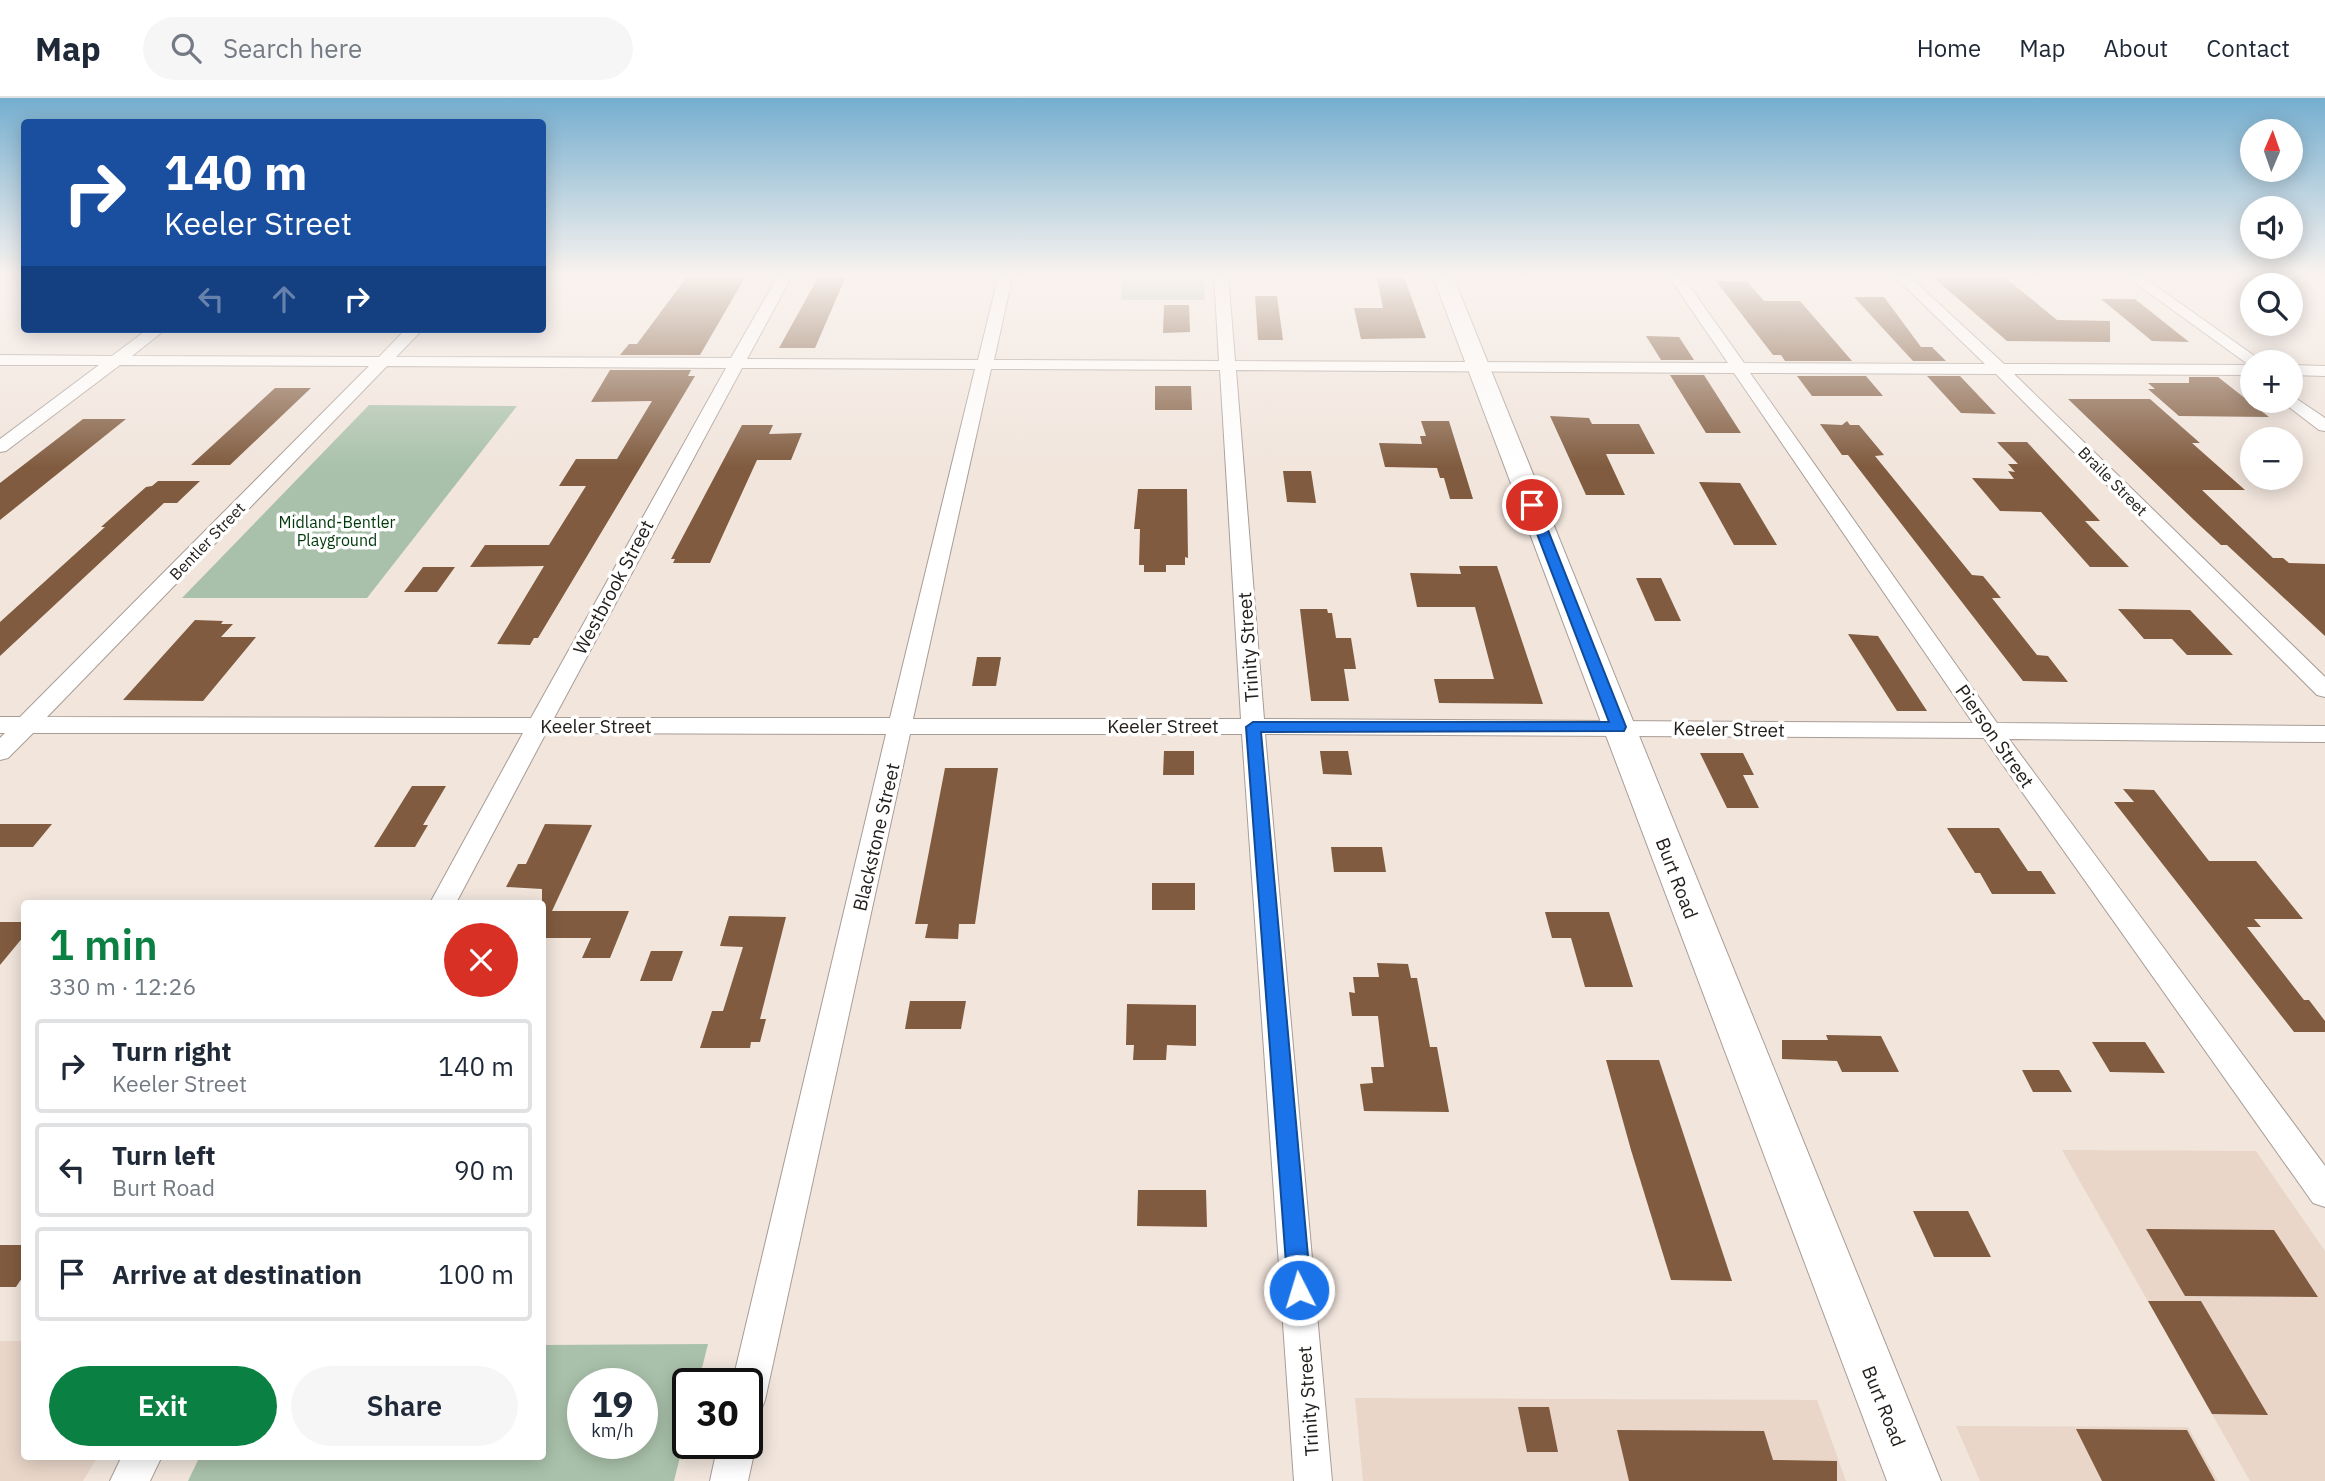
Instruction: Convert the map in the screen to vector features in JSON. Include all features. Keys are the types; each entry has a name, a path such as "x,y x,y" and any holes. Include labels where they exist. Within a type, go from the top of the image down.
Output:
{"street":[{"path":"0,447 145,339"},
{"name":"Bentler Street","path":"0,752 405,339"},
{"name":"Westbrook Street","path":"445,900 650,518 751,339"},
{"name":"Blackstone Street","path":"754,1368 991,339"},
{"name":"Trinity Street","path":"1226,339 1253,727 1313,1481"},
{"name":"Burt Road","path":"1468,339 1914,1481"},
{"name":"Pierson Street","path":"1720,339 1992,733 2325,1192"},
{"name":"Braile Street","path":"1968,339 2325,690"},
{"path":"2222,339 2240,351"},
{"path":"0,360 738,362 1743,370 2240,370"},
{"path":"2303,370 2325,371"},
{"path":"2303,409 2325,426"},
{"name":"Keeler Street","path":"0,724 1619,727 1992,733 2325,734"},
{"path":"729,1481 734,1459"},
{"path":"129,1481 141,1460"}],"shaded area":[{"path":"2062,1150 2256,1151 2325,1251 2325,1481 2250,1481"},
{"path":"0,1341 21,1341 21,1460 96,1460 83,1481 0,1481"},
{"path":"1355,1398 1817,1400 1846,1481 1363,1481"},
{"path":"1956,1426 2188,1427 2218,1481 1980,1481"}],"green space":[{"name":"Midland-Bentler Playground","path":"369,405 517,406 367,598 182,598"},
{"path":"708,1344 702,1368 672,1368 672,1459 680,1459 674,1481 188,1481 198,1460 546,1460 546,1345"}],"building":[{"path":"641,339 710,339 700,355 620,355 629,344 637,344"},
{"path":"784,339 819,339 815,348 779,348"},
{"path":"1258,339 1283,340 1258,340"},
{"path":"1648,339 1680,339 1694,360 1661,360"},
{"path":"1760,339 1833,339 1852,361 1785,361 1781,355 1773,355"},
{"path":"1892,339 1915,339 1921,347 1932,347 1946,361 1913,361"},
{"path":"2004,339 2110,339 2110,342 2007,341"},
{"path":"2149,339 2185,339 2189,342 2152,341"},
{"path":"610,370 691,370 688,376 695,376 538,638 534,638 530,645 497,644 544,566 470,567 485,545 549,545 586,486 559,486 576,459 617,459 652,401 591,402"},
{"path":"1670,375 1704,375 1741,433 1706,433"},
{"path":"1797,376 1866,376 1883,396 1812,396"},
{"path":"1927,376 1960,376 1996,414 1961,413"},
{"path":"2189,377 2218,377 2240,394 2240,413 2264,413 2269,417 2179,416 2148,389 2155,389 2148,383 2189,383"},
{"path":"1155,386 1191,386 1192,410 1155,410"},
{"path":"275,388 311,388 230,465 191,465"},
{"path":"2068,399 2150,399 2200,443 2192,443 2240,486 2240,490 2202,490 2273,558 2283,558 2289,563 2325,564 2325,636 2227,545 2221,545"},
{"path":"1550,416 1589,418 1592,424 1639,424 1655,454 1606,454 1625,495 1586,495"},
{"path":"83,419 126,419 0,520 0,483"},
{"path":"1421,421 1449,421 1473,499 1450,499 1444,478 1440,478 1437,468 1385,467 1379,443 1422,444 1420,436 1426,436"},
{"path":"1847,421 1850,425 1859,425 1884,455 1875,456 1972,575 1983,576 2001,598 1992,598 2037,655 2048,656 2068,682 2023,681 1848,455 1842,455 1820,424 1842,425"},
{"path":"742,425 773,425 769,434 802,433 791,460 757,460 710,563 673,563 675,559 671,559"},
{"path":"1997,442 2027,442 2100,521 2085,521 2129,567 2090,567 2041,512 2000,511 1972,478 2014,479 2008,471 2015,472 2008,464 2018,464"},
{"path":"1283,471 1311,471 1316,503 1287,502"},
{"path":"158,481 200,481 177,503 164,503 0,656 0,622 105,527 101,527 146,487"},
{"path":"1699,482 1740,483 1777,545 1734,545"},
{"path":"1138,489 1187,489 1188,558 1185,557 1185,565 1166,565 1166,572 1144,572 1144,565 1139,565 1140,529 1134,529"},
{"path":"1459,566 1497,566 1543,704 1439,703 1434,679 1494,679 1475,607 1417,607 1410,573 1461,574"},
{"path":"423,567 455,567 437,592 404,592"},
{"path":"1636,578 1661,578 1681,621 1655,621"},
{"path":"1300,609 1327,609 1328,613 1332,613 1336,638 1351,638 1356,669 1344,669 1349,701 1311,701"},
{"path":"2118,609 2190,610 2233,655 2187,655 2172,639 2144,639"},
{"path":"195,620 233,624 221,637 256,637 203,701 123,700"},
{"path":"1848,634 1878,636 1927,711 1897,711"},
{"path":"977,657 1001,657 996,686 972,686"},
{"path":"1164,751 1194,751 1194,775 1163,775"},
{"path":"1320,751 1348,751 1352,775 1323,774"},
{"path":"1700,753 1743,753 1754,775 1743,775 1759,808 1727,808"},
{"path":"945,768 998,768 975,924 959,924 958,939 925,938 928,924 915,924"},
{"path":"412,786 446,786 423,825 428,825 415,847 374,847"},
{"path":"2123,789 2154,790 2209,861 2256,861 2303,919 2254,919 2261,927 2247,927 2304,1000 2309,1000 2325,1021 2325,1032 2294,1032 2114,802 2134,802"},
{"path":"0,824 52,824 33,847 0,847"},
{"path":"545,824 592,825 552,911 629,911 610,958 582,958 591,938 546,938 546,900 542,900 542,889 506,887 518,864 526,864"},
{"path":"1947,828 1999,828 2028,871 2041,871 2056,894 1992,894 1980,873 1975,873"},
{"path":"1331,847 1382,847 1386,872 1334,872"},
{"path":"1152,883 1195,883 1195,910 1152,910"},
{"path":"1545,912 1609,912 1633,987 1585,987 1571,938 1552,938"},
{"path":"729,916 786,917 760,1019 766,1019 760,1042 751,1042 750,1048 700,1048 712,1011 723,1011 743,947 720,946"},
{"path":"0,922 21,922 21,940 0,965"},
{"path":"651,951 683,951 672,981 640,981"},
{"path":"1377,963 1408,964 1411,978 1417,978 1430,1047 1437,1047 1449,1112 1364,1111 1360,1084 1373,1083 1371,1067 1384,1067 1378,1016 1352,1016 1349,992 1355,993 1353,977 1379,977"},
{"path":"910,1001 966,1001 961,1029 905,1029"},
{"path":"1127,1004 1196,1005 1196,1046 1167,1045 1166,1060 1133,1060 1134,1045 1126,1045"},
{"path":"1826,1035 1881,1036 1899,1072 1842,1072 1837,1061 1782,1059 1782,1040 1828,1040"},
{"path":"2092,1042 2145,1042 2165,1073 2110,1072"},
{"path":"1606,1060 1659,1060 1732,1281 1671,1280"},
{"path":"2022,1070 2059,1070 2072,1092 2033,1092"},
{"path":"1138,1190 1206,1190 1207,1227 1137,1226"},
{"path":"1913,1211 1968,1211 1991,1257 1934,1257"},
{"path":"2146,1229 2274,1230 2318,1297 2185,1296"},
{"path":"0,1245 21,1245 21,1280 16,1287 0,1287"},
{"path":"2148,1301 2201,1301 2268,1415 2212,1414"},
{"path":"1518,1407 1549,1407 1558,1452 1527,1452"},
{"path":"2076,1429 2187,1430 2215,1481 2102,1481"},
{"path":"1617,1430 1764,1431 1773,1460 1837,1461 1837,1481 1629,1481"}],"route":[{"path":"1299,1290 1253,727 1619,727 1532,505"}]}
